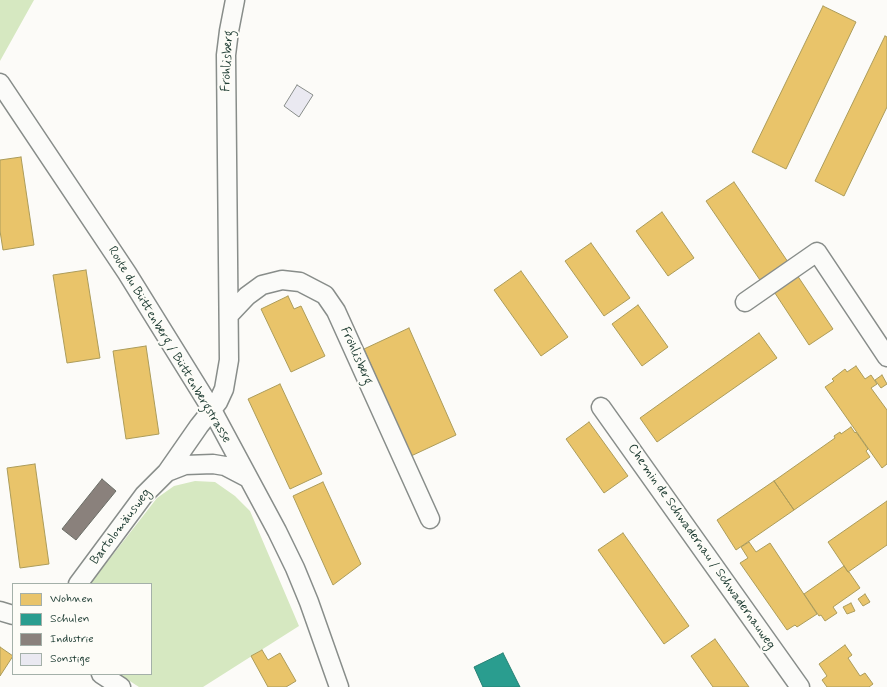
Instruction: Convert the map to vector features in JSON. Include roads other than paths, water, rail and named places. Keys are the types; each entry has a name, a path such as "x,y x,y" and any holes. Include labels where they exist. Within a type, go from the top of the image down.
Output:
{"street":[{"name":"Fröhlisberg","path":"212,410 218,402 224,389 230,348 226,55 235,0"},
{"name":"Route du Büttenberg / Büttenbergstrasse","path":"3,94 127,273 212,410 277,531 295,568 309,602 339,687"},
{"path":"745,302 817,252 887,357"},
{"name":"Fröhlisberg","path":"229,315 247,296 262,285 282,280 300,282 325,295 336,311 430,519"},
{"name":"Chemin de Schwadernau / Schwadernauweg","path":"601,407 800,687"},
{"name":"Bartolomäusweg","path":"79,583 144,495 166,472 212,410"},
{"name":"Bartolomäusweg","path":"166,472 185,465 213,464 230,468 248,478"},
{"path":"103,675 121,687"}]}
